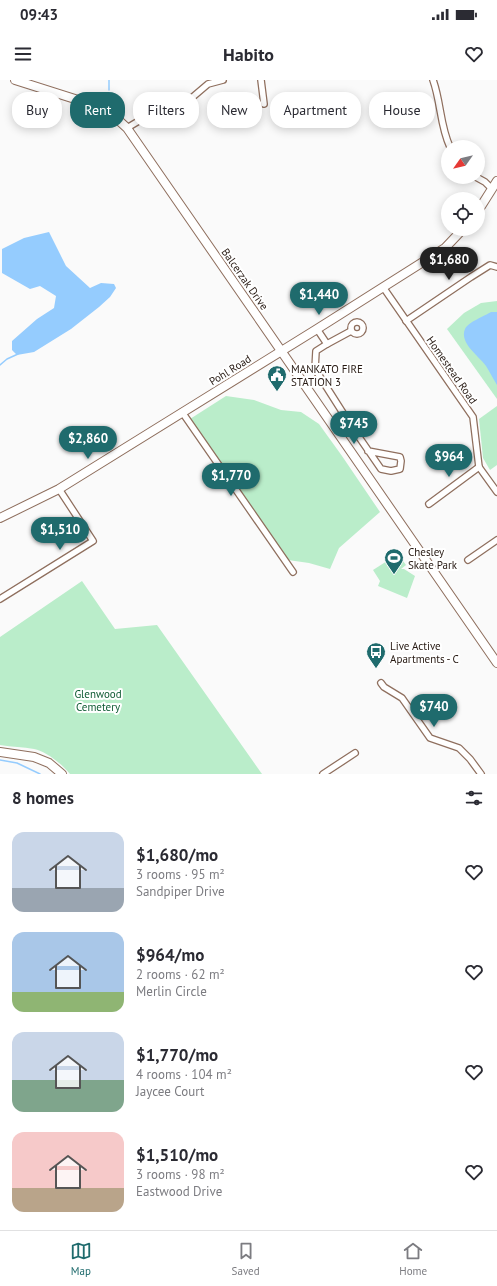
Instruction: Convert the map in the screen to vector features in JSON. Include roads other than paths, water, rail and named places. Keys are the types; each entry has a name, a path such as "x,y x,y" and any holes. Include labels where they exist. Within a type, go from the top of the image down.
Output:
{"street":[{"name":"Balcerzak Drive","path":"15,80 97,106 127,128 497,663"},
{"path":"127,128 147,116 178,107 188,101 208,84 223,80"},
{"path":"260,80 264,104"},
{"path":"433,80 448,140"},
{"path":"485,200 497,181"},
{"path":"485,182 492,189"},
{"name":"Pohl Road","path":"0,518 60,489 445,248 456,236"},
{"path":"406,321 490,265 497,267"},
{"name":"Homestead Road","path":"383,287 473,417 479,467 497,492"},
{"path":"317,329 327,344"},
{"path":"351,331 316,351 315,369 368,451 381,469 391,471 400,469 400,457 368,451"},
{"path":"182,412 293,572"},
{"path":"429,504 479,467"},
{"path":"0,600 93,541 60,489"},
{"path":"468,560 497,540"},
{"path":"381,683 384,687 402,698 430,738 459,748 470,759 481,774"},
{"path":"0,752 34,757 49,763 62,774"},
{"path":"323,774 355,753"},
{"path":"332,768 336,774"}],"water":[{"path":"49,232 66,266 90,288 101,283 114,284 116,288 110,297 71,329 34,352 17,355 12,350 12,341 37,319 54,308 56,296 40,286 30,289 2,273 2,249 24,238"},
{"path":"491,312 497,312 497,385 486,366 467,344 464,334 465,329 469,324"}],"waterway":[{"path":"109,80 109,90"},
{"path":"0,365 7,359 18,354"},
{"path":"0,760 17,763 40,774"}],"place":[{"name":"MANKATO FIRE STATION 3","path":"277,392"},
{"name":"Chesley Skate Park","path":"394,575"},
{"name":"Live Active Apartments - C","path":"376,669"}],"park label":[{"name":"Glenwood Cemetery","path":"98,700"}]}
